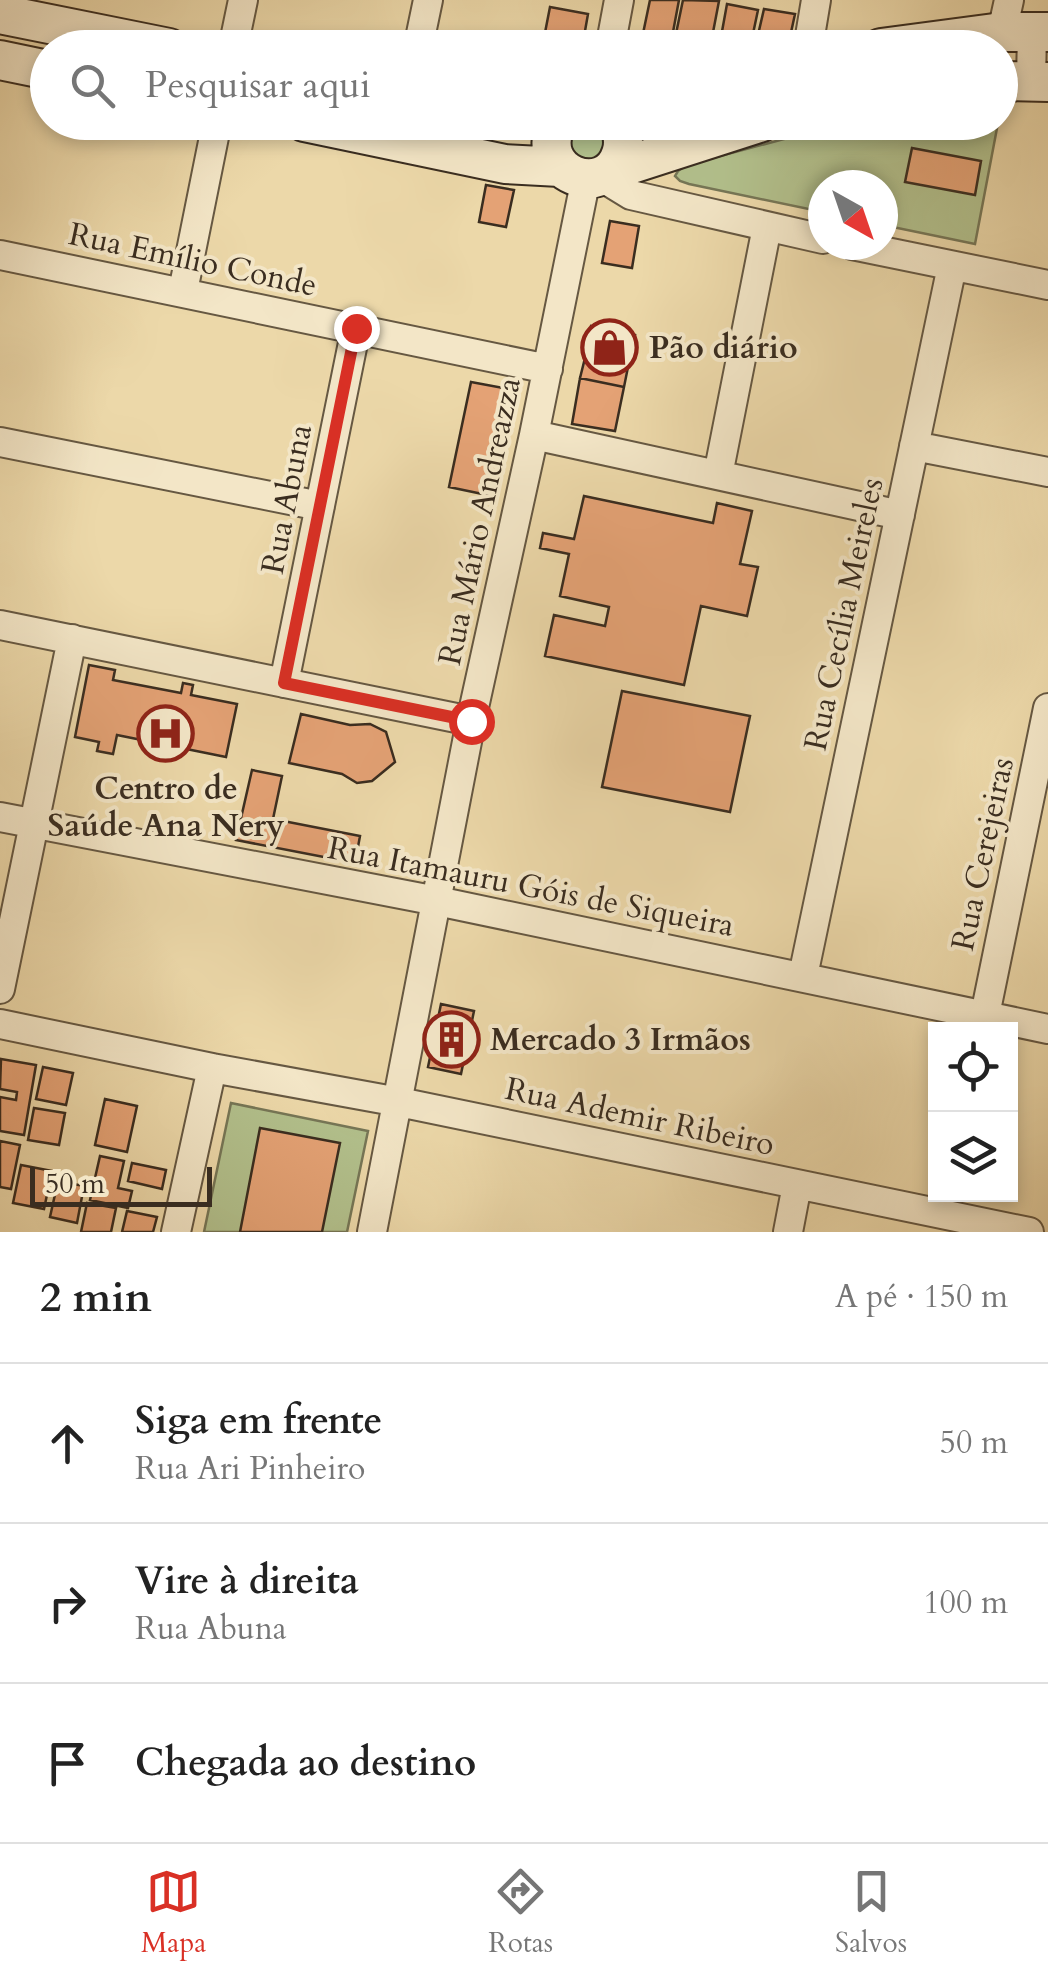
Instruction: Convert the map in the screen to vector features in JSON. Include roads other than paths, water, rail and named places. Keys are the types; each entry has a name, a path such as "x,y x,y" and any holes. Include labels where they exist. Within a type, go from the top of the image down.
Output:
{"street":[{"path":"237,30 243,0"},
{"path":"422,30 428,0"},
{"path":"613,30 619,0"},
{"path":"811,30 816,0"},
{"path":"0,14 50,12 110,30"},
{"path":"987,30 1023,24 1026,81"},
{"path":"0,60 30,66"},
{"path":"183,291 212,140"},
{"path":"390,140 505,164 589,173 705,140"},
{"path":"551,140 551,148 631,196 808,236"},
{"path":"589,173 618,162 624,140"},
{"path":"655,201 646,184 650,166 660,154"},
{"name":"Rua Mário Andreazza","path":"372,1232 471,721 589,173"},
{"path":"718,475 767,227"},
{"name":"Rua Emílio Conde","path":"0,255 548,368"},
{"path":"898,255 1048,284"},
{"name":"Rua Cecília Meireles","path":"803,976 952,266"},
{"name":"Rua Abuna","path":"284,683 356,328"},
{"path":"534,435 900,515"},
{"path":"0,442 320,506"},
{"path":"914,446 1048,472"},
{"path":"0,624 471,721"},
{"path":"0,989 72,639"},
{"name":"Rua Cerejeiras","path":"985,1015 1042,769 1048,708"},
{"name":"Rua Itamauru Góis de Siqueira","path":"0,817 437,901 1048,1029"},
{"name":"Rua Ademir Ribeiro","path":"0,1024 1029,1232"},
{"path":"176,1232 212,1068"},
{"path":"788,1232 797,1184"}],"place":[{"name":"Pão diário","path":"610,347"},
{"name":"Centro de Saúde Ana Nery","path":"166,734"},
{"name":"Mercado 3 Irmãos","path":"451,1039"}]}
